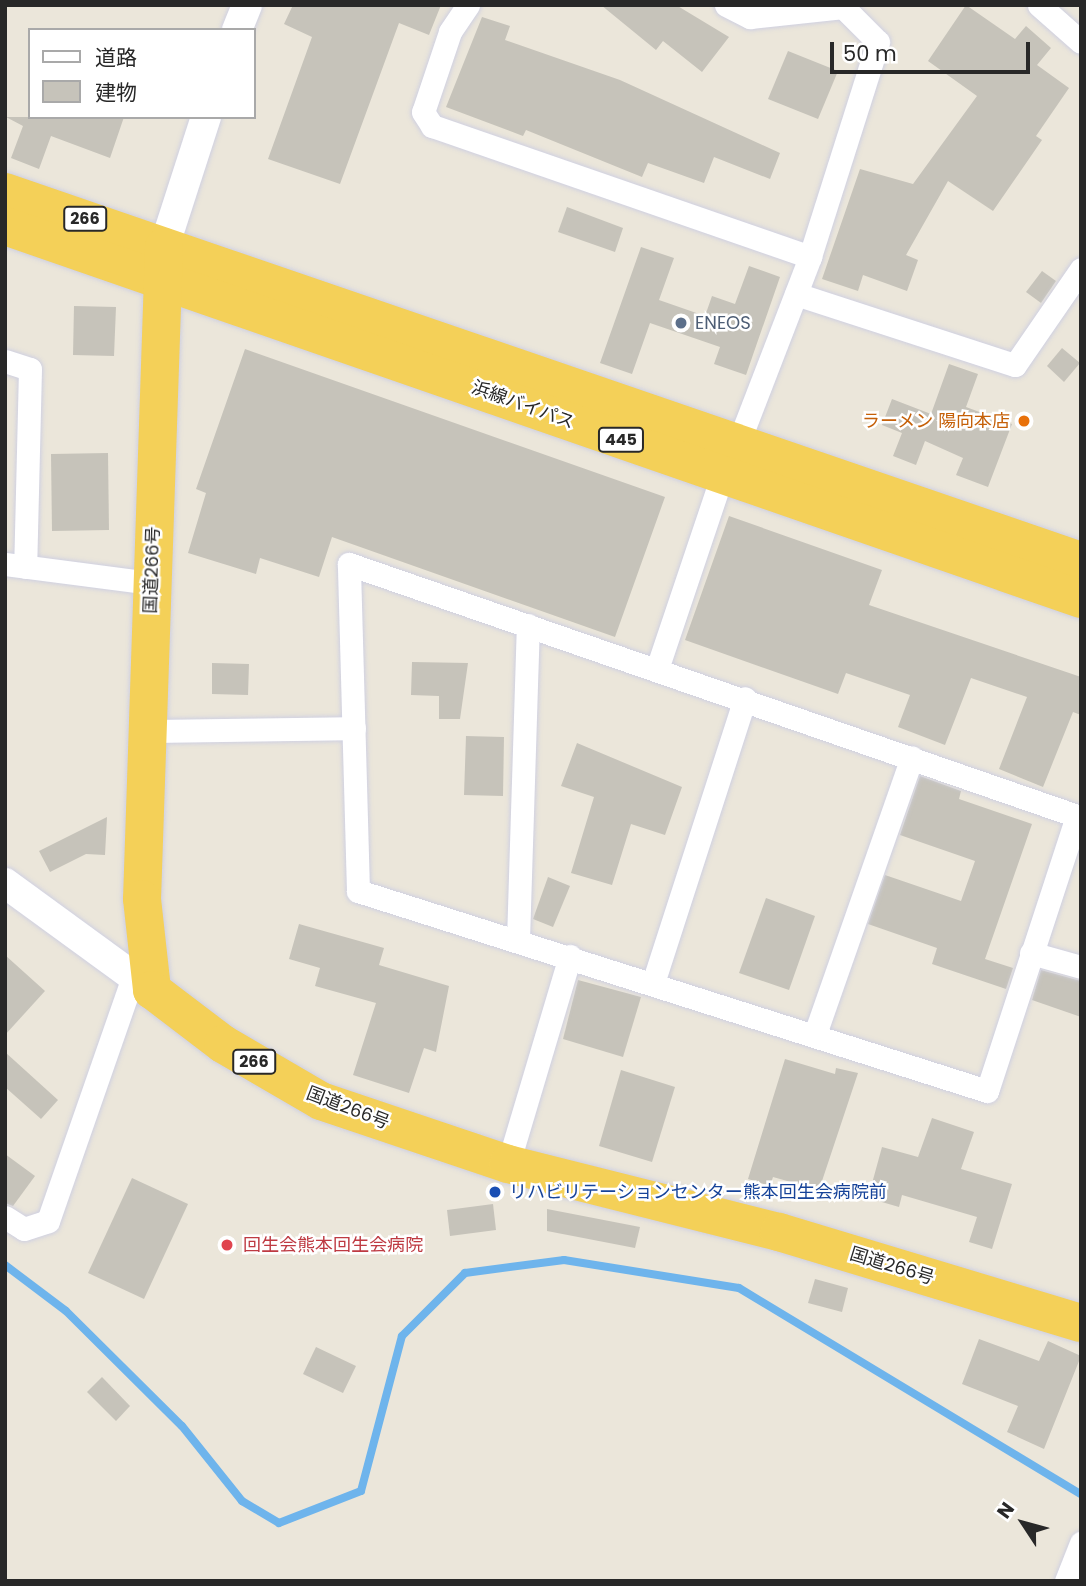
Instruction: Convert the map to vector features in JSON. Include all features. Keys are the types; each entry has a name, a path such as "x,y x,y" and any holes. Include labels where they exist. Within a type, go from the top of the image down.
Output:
{"highway":[{"name":"浜線バイパス","path":"5,192 164,262 730,460 1081,599"},
{"name":"浜線バイパス","path":"5,226 164,262"},
{"name":"国道266号","path":"164,262 146,731 143,984 223,1044 321,1101 508,1164 779,1232 1081,1322"},
{"name":"浜線バイパス","path":"730,460 1081,561"}],"street":[{"path":"238,28 247,5"},
{"path":"468,5 450,32 423,112 432,126 810,257"},
{"path":"657,669 730,460 810,257 878,42 843,6 750,17 726,5"},
{"path":"1039,5 1081,42"},
{"path":"164,262 205,119"},
{"path":"796,294 1015,365 1081,269"},
{"path":"5,361 30,369 15,566 152,583"},
{"path":"349,564 528,625 745,698 1077,816 987,1091 654,980 358,891 349,564"},
{"path":"518,940 528,625"},
{"path":"654,980 745,698"},
{"path":"146,731 354,728"},
{"path":"816,1034 912,757"},
{"path":"5,883 143,984 48,1221 24,1229 5,1217"},
{"path":"1031,953 1081,967"},
{"path":"508,1164 570,956"},
{"path":"1066,1581 1081,1543"}],"building":[{"path":"293,5 441,5 429,35 399,23 340,184 268,159 312,37 284,24"},
{"path":"601,5 676,5 729,37 702,72 663,41 656,50"},
{"path":"966,5 1015,39 1026,26 1051,48 1037,65 1069,88 1036,136 1042,140 993,211 948,181 906,255 918,260 907,291 863,275 858,291 822,279 860,169 913,184 977,96 928,61"},
{"path":"482,17 510,26 505,40 620,80 780,153 770,179 714,157 704,183 648,163 642,177 526,130 523,136 446,107"},
{"path":"788,51 838,71 818,119 768,99"},
{"path":"6,117 123,119 110,158 51,136 39,169 11,158 23,126"},
{"path":"567,207 623,228 615,252 558,232"},
{"path":"641,247 674,258 659,300 705,316 712,296 735,304 749,266 780,277 746,375 714,364 720,347 650,323 632,374 600,363"},
{"path":"1042,271 1056,281 1041,303 1026,292"},
{"path":"74,306 116,307 114,356 73,355"},
{"path":"1062,348 1080,363 1064,382 1047,366"},
{"path":"245,349 665,497 615,637 332,537 319,577 260,558 256,574 188,553 206,493 196,489"},
{"path":"949,364 978,374 966,407 1012,424 988,487 956,475 963,458 925,441 916,465 893,456 902,433 882,425 892,399 931,414"},
{"path":"108,453 109,530 52,531 51,454"},
{"path":"729,516 882,570 869,605 1081,677 1081,715 1073,712 1043,787 999,769 1027,697 971,678 945,745 898,727 910,695 846,673 838,694 685,640"},
{"path":"412,662 468,663 460,719 439,719 439,696 411,695"},
{"path":"212,663 249,664 248,695 212,694"},
{"path":"466,736 504,737 503,796 464,795"},
{"path":"577,743 682,787 665,835 631,824 612,885 571,873 594,797 561,786"},
{"path":"920,776 961,791 959,799 1032,824 985,959 1013,968 1006,989 932,964 937,948 868,924 885,875 961,901 975,861 900,835"},
{"path":"107,817 105,855 86,854 50,872 39,851"},
{"path":"548,877 570,886 553,927 533,919"},
{"path":"766,898 815,916 789,990 739,973"},
{"path":"299,924 384,948 379,965 449,986 436,1052 424,1048 409,1093 353,1075 376,1003 315,986 320,968 289,959"},
{"path":"5,955 45,991 5,1035"},
{"path":"1041,970 1081,981 1081,1017 1032,1000"},
{"path":"578,980 641,997 623,1057 563,1039"},
{"path":"5,1052 58,1100 41,1119 5,1087"},
{"path":"785,1059 835,1074 836,1068 858,1073 819,1190 773,1177 770,1186 748,1179"},
{"path":"621,1070 675,1087 652,1162 599,1146"},
{"path":"932,1118 974,1132 961,1169 1012,1184 992,1249 969,1242 977,1217 902,1195 899,1207 868,1198 882,1147 918,1157"},
{"path":"5,1154 35,1176 13,1206 5,1203"},
{"path":"132,1178 188,1204 144,1299 88,1273"},
{"path":"493,1204 496,1230 450,1236 447,1210"},
{"path":"547,1209 640,1227 635,1248 547,1231"},
{"path":"815,1279 848,1288 842,1312 808,1303"},
{"path":"979,1339 1039,1361 1048,1341 1081,1356 1044,1449 1007,1432 1018,1406 962,1384"},
{"path":"316,1347 356,1366 343,1393 303,1374"},
{"path":"102,1377 130,1406 116,1421 87,1392"}],"waterway":[{"path":"5,1265 66,1311 182,1426 242,1501 279,1523 361,1491 402,1336 465,1273 564,1260 739,1288 1081,1494"}],"place":[{"name":"ENEOS","path":"681,323"},
{"name":"ラーメン 陽向本店","path":"1024,421"},
{"name":"リハビリテーションセンター熊本回生会病院前","path":"495,1192"},
{"name":"回生会熊本回生会病院","path":"227,1245"}]}
